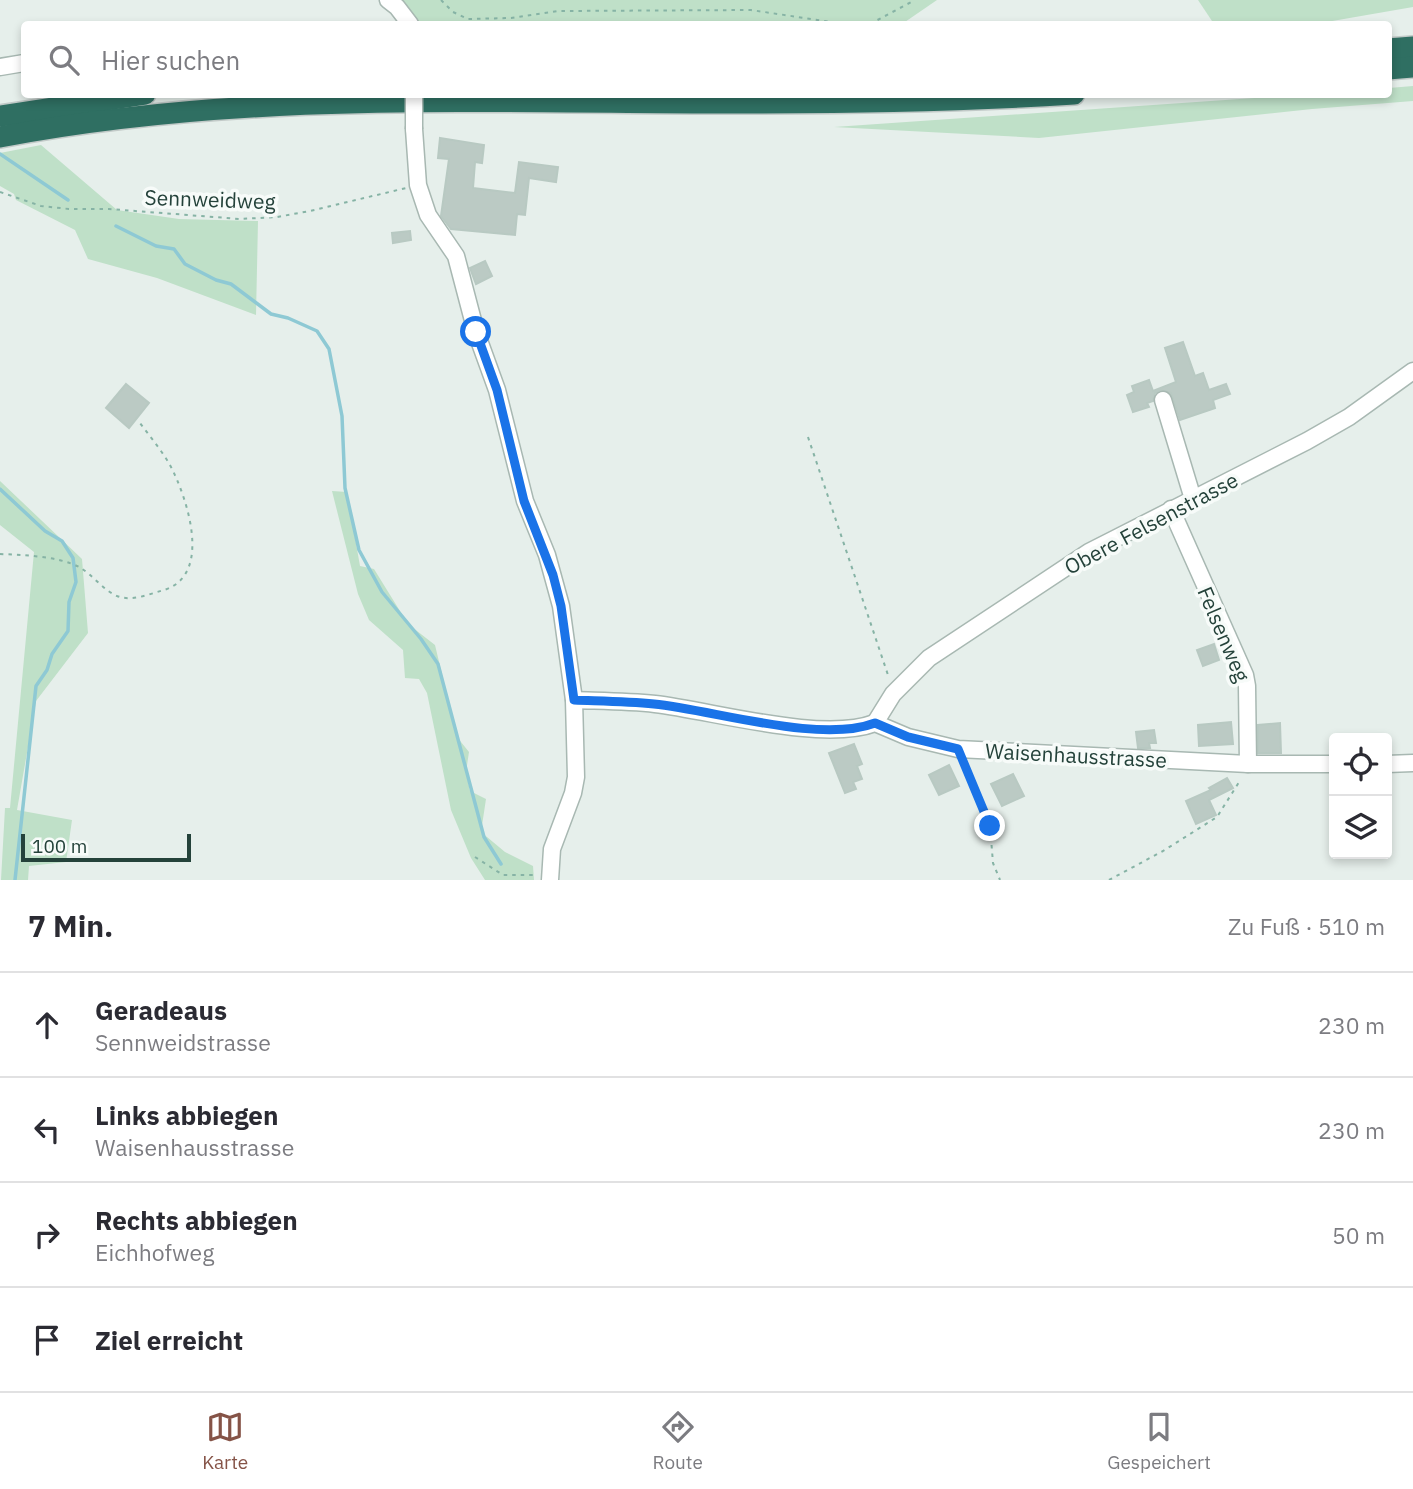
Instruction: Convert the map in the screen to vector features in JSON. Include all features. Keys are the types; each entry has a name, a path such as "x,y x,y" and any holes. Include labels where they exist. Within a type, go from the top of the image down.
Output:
{"highway":[{"path":"1392,49 1413,47"},
{"path":"1392,69 1413,66"},
{"path":"0,116 119,98"},
{"path":"0,137 148,115 298,103 915,102 994,98"}],"street":[{"path":"388,0 397,6 408,21"},
{"path":"0,67 21,64"},
{"path":"414,98 418,185 428,215 456,256 476,332 497,390 524,501 553,575 562,617 574,700 576,777 573,793 552,849 550,878"},
{"name":"Obere Felsenstrasse","path":"875,723 893,694 929,659 1089,552 1328,429 1413,371"},
{"path":"1163,400 1193,499"},
{"name":"Felsenweg","path":"1171,509 1245,675 1248,764"},
{"path":"574,700 654,704 778,724 839,730 861,728 875,723"},
{"name":"Waisenhausstrasse","path":"875,723 908,737 958,749 1248,764 1329,764"},
{"path":"1392,764 1413,763"}],"path":[{"path":"441,0 453,12 468,19 511,18 558,11 751,10 825,21"},
{"path":"876,21 915,0"},
{"name":"Sennweidweg","path":"0,192 41,206 240,219 277,217 310,211 418,185"},
{"path":"0,554 30,555 78,566 117,596 136,598 172,587 184,576 191,561 192,531 183,492 170,465 141,424"},
{"path":"807,437 893,694"},
{"path":"958,749 990,826 993,863 1000,880"},
{"path":"1109,880 1163,851 1217,817 1245,774 1248,764"},
{"path":"475,857 503,875 550,878"}],"green space":[{"path":"394,0 937,0 906,21 413,21"},
{"path":"1198,0 1413,0 1413,7 1332,21 1212,21"},
{"path":"1413,86 1413,101 1039,138 834,127 1254,98 1392,98 1392,88"},
{"path":"41,145 117,210 179,219 258,221 256,315 157,278 88,259 75,230 16,200 14,194 0,186 0,153"},
{"path":"0,481 82,559 88,633 36,701 17,810 72,820 66,862 29,866 28,880 1,880 5,808 10,808 34,552 0,525"},
{"path":"332,491 347,492 360,566 374,569 408,624 435,645 457,737 469,752 466,772 470,791 486,799 481,832 505,852 533,866 534,880 485,880 471,858 451,810 427,693 419,679 405,678 403,650 369,620 358,594"}],"building":[{"path":"440,138 484,145 482,163 475,162 473,188 515,193 519,162 558,167 556,182 529,178 525,215 517,214 515,235 451,229 441,216 449,159 438,158"},
{"path":"410,231 411,240 393,243 392,233"},
{"path":"485,261 492,276 476,284 470,268"},
{"path":"1183,342 1195,376 1203,373 1209,390 1226,384 1230,394 1213,400 1215,408 1180,420 1171,393 1161,390 1155,393 1153,401 1147,403 1149,407 1133,412 1127,395 1134,392 1132,386 1149,380 1153,391 1176,382 1165,348"},
{"path":"126,384 149,403 129,428 106,408"},
{"path":"1214,644 1219,660 1203,666 1197,650"},
{"path":"1231,722 1233,744 1199,746 1198,725"},
{"path":"1280,723 1281,753 1258,753 1258,725"},
{"path":"1154,730 1156,743 1149,743 1150,748 1138,748 1136,732"},
{"path":"854,744 862,764 857,766 862,779 853,782 856,789 845,793 829,753"},
{"path":"949,765 959,786 939,795 929,775"},
{"path":"1013,774 1024,796 1002,806 991,784"},
{"path":"1227,778 1233,788 1209,800 1216,815 1196,824 1186,801 1211,790 1209,788"}],"waterway":[{"path":"0,154 68,200"},
{"path":"116,226 156,246 174,249 185,264 216,280 231,284 271,314 288,318 317,331 329,349 342,416 345,488 359,550 382,592 438,664 484,837 501,864"},
{"path":"0,489 45,531 62,541 73,558 76,582 69,602 68,631 52,654 47,670 36,686 15,880"}],"route":[{"path":"476,332 497,390 524,501 553,575 561,606 574,700 654,704 778,724 839,730 861,728 875,723 908,737 958,749 990,826"}]}
